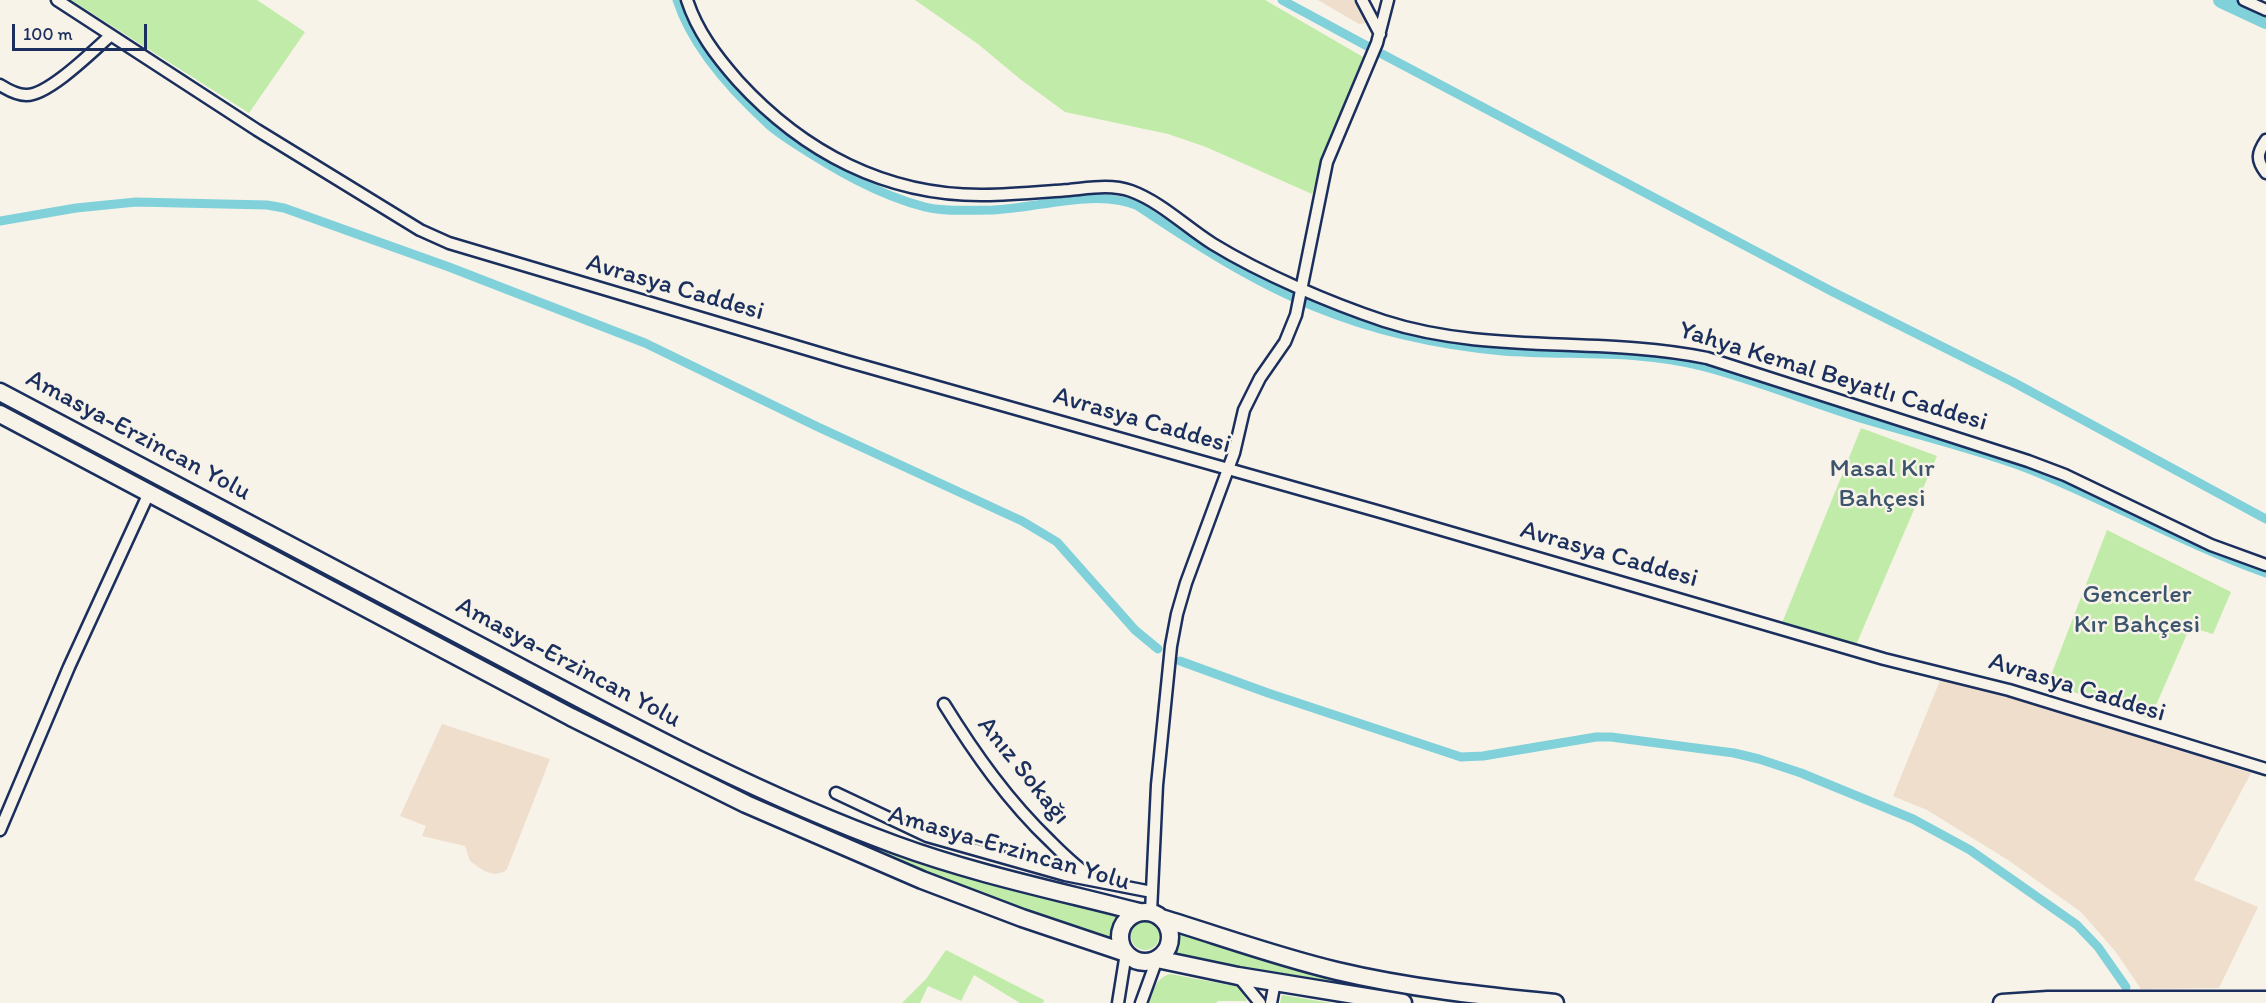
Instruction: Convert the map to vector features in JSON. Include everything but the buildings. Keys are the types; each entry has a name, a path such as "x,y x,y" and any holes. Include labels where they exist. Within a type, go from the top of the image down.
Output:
{"highway":[{"name":"Amasya-Erzincan Yolu","path":"0,392 691,756 865,833 942,861 1150,914 1274,954 1349,974 1470,993 1555,1003"},
{"name":"Amasya-Erzincan Yolu","path":"0,414 581,722 746,804 944,889 1126,953"},
{"path":"1157,959 1164,953 1170,939 1168,927 1150,914 1128,918 1121,928 1120,941 1126,953 1141,961 1157,959 1238,976 1402,1003"},
{"path":"2002,1003 2266,1000"}],"street":[{"name":"Avrasya Caddesi","path":"57,0 257,129 438,239 500,260 846,361 1884,659 2009,690 2266,769"},
{"name":"Yahya Kemal Beyatlı Caddesi","path":"687,0 703,36 720,61 774,118 834,158 883,180 933,192 983,195 1101,187 1130,191 1161,207 1188,228 1237,258 1303,289 1386,322 1445,335 1522,343 1653,348 1707,358 2028,461 2065,475 2211,545 2266,565"},
{"path":"1362,0 1380,34"},
{"path":"1150,914 1158,785 1173,634 1186,583 1228,469 1244,410 1260,378 1285,342 1296,315 1327,162 1380,34 1388,0"},
{"path":"2250,1 2266,10"},
{"path":"0,85 24,96 42,91 64,76 111,35"},
{"path":"2266,140 2258,154 2258,162 2266,173"},
{"path":"0,830 69,668 149,493"},
{"name":"Anız Sokağı","path":"944,704 992,777 1023,814 1071,862 1101,882"},
{"path":"836,792 927,836 1031,867 1152,892"},
{"path":"1118,1003 1126,953"},
{"path":"1141,1003 1157,959"},
{"path":"1238,976 1260,1003"},
{"path":"1271,1003 1275,982"}],"shaded area":[{"path":"1318,0 1358,0 1366,23 1359,24"},
{"path":"1941,678 1994,692 2251,773 2194,880 2258,907 2219,988 2141,989 2115,951 2081,912 2008,860 1927,810 1893,796"},
{"path":"442,724 550,759 504,872 495,874 484,871 470,861 465,846 422,836 426,826 400,816"}],"green space":[{"path":"71,0 257,0 305,32 249,113"},
{"path":"915,0 1265,0 1363,57 1324,151 1312,194 1206,147 1168,134 1065,112 978,44"},
{"name":"Masal Kır Bahçesi","path":"1861,428 1937,456 1856,645 1782,623"},
{"name":"Gencerler Kır Bahçesi","path":"2107,530 2231,592 2213,634 2190,627 2150,719 2048,683"},
{"path":"481,656 747,789 1119,913 1113,941 934,875 758,801 548,697 479,660"},
{"path":"1145,922 1155,926 1159,936 1155,946 1145,950 1135,946 1131,936 1135,926"},
{"path":"1176,930 1497,1003 1458,1003 1397,995 1170,956"},
{"path":"946,950 1044,1000 1043,1003 1020,1003 974,975 961,1001 928,986 920,1003 902,1003 926,979"},
{"path":"1170,974 1240,987 1247,1001 1149,1003 1158,982"},
{"path":"1282,995 1332,1003 1280,1003"}],"waterway":[{"path":"677,0 692,35 703,51 727,83 768,124 841,172 890,196 933,209 950,210 1010,209 1086,199 1122,201 1138,206 1247,274 1338,316 1408,336 1479,348 1652,357 1701,366 2029,469 2206,549 2266,573"},
{"path":"1282,0 1367,46"},
{"path":"2221,0 2266,21"},
{"path":"1382,54 1833,292 2013,382 2266,519"},
{"path":"0,221 76,208 136,202 267,205 284,208 449,267 645,343 818,427 1022,521 1057,542 1135,630 1158,649"},
{"path":"1180,661 1268,693 1461,757 1483,756 1596,737 1611,737 1734,753 1801,773 1913,819 1970,850 2077,925 2098,947 2126,987"}]}
